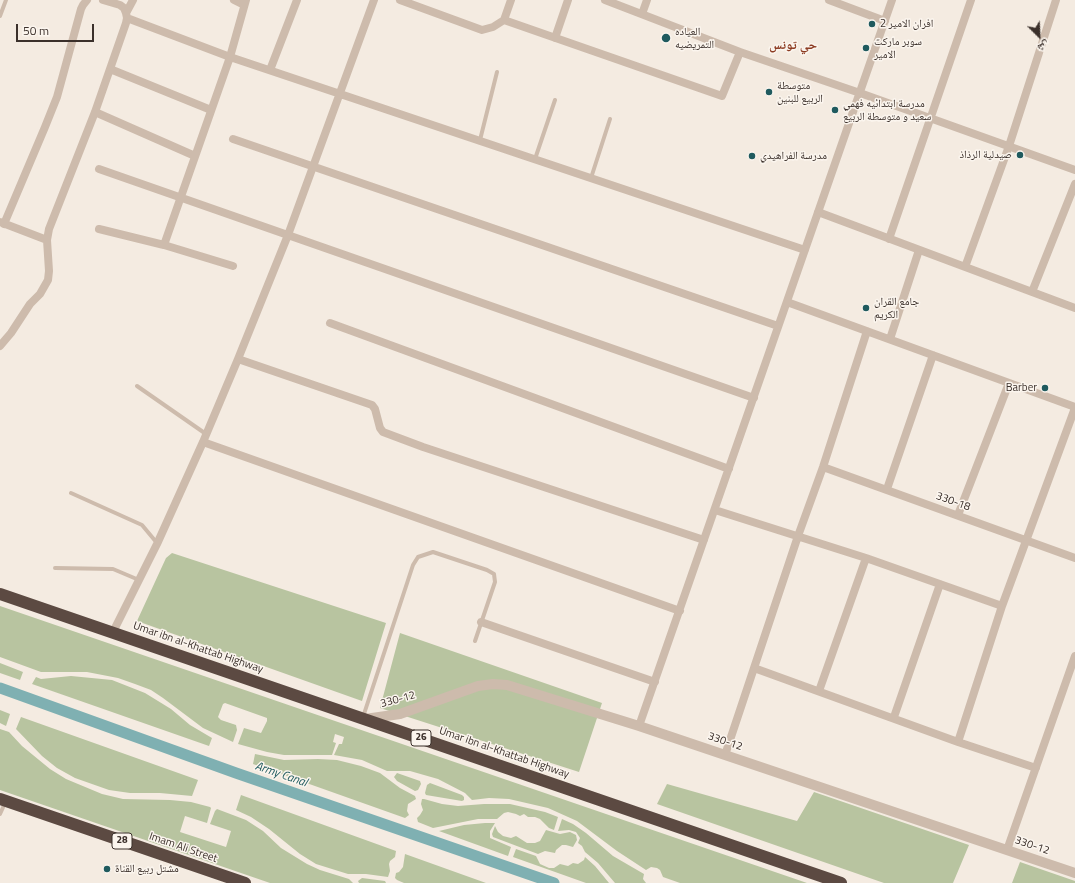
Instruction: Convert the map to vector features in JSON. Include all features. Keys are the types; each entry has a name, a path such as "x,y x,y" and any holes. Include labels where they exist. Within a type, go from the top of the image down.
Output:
{"highway":[{"name":"Umar ibn al-Khattab Highway","path":"0,594 841,883"},
{"name":"Imam Ali Street","path":"3,800 245,883"}],"street":[{"path":"47,240 2,223 45,128 57,97 81,9 87,0"},
{"path":"103,0 120,5 124,8 127,15 230,57 339,92 805,250"},
{"path":"0,346 30,304 40,294 48,280 49,271 47,240 53,219 95,112 133,0"},
{"path":"164,245 230,57 245,2 234,0"},
{"path":"270,70 297,0"},
{"path":"113,632 157,544 207,434 238,359 288,235 339,92 374,0"},
{"path":"400,0 482,30 493,27 504,20 511,0"},
{"path":"555,38 568,0"},
{"path":"605,0 740,52 860,92 1075,170"},
{"path":"642,14 647,0"},
{"path":"829,0 885,21"},
{"path":"639,726 892,0"},
{"path":"889,239 971,0"},
{"path":"965,267 1009,146 1056,0"},
{"path":"504,20 722,96 740,52"},
{"path":"110,69 211,110"},
{"path":"95,112 195,156"},
{"path":"232,139 778,326"},
{"path":"100,169 754,398"},
{"path":"1032,292 1075,184"},
{"path":"818,212 1075,308"},
{"path":"99,228 164,245 233,266"},
{"path":"890,339 919,250"},
{"path":"787,302 1075,408 1002,606 958,742"},
{"path":"330,323 729,469"},
{"path":"725,755 867,331"},
{"path":"887,490 933,355"},
{"path":"238,359 372,405 375,409 380,428 383,432 423,447 704,540"},
{"path":"958,515 1009,383"},
{"path":"203,442 680,611"},
{"name":"330-18","path":"823,466 1075,558"},
{"path":"715,510 866,558 1002,606"},
{"path":"819,691 866,558"},
{"path":"894,717 940,584"},
{"path":"481,622 655,682"},
{"path":"1007,850 1075,656"},
{"path":"754,668 894,717 958,742 1036,768"},
{"name":"330-12","path":"364,718 400,714 478,686 500,684 515,687 639,726 1075,873"}],"lane":[{"path":"0,16 6,0"},
{"path":"480,140 498,72"},
{"path":"535,159 554,100"},
{"path":"591,178 610,119"},
{"path":"136,386 207,434"},
{"path":"71,493 142,525 157,544"},
{"path":"364,718 413,565 418,557 432,552 487,570 494,574 495,582 475,641"},
{"path":"55,568 113,570 139,580"},
{"path":"0,814 3,800"}],"green space":[{"path":"172,553 386,623 362,701 137,621 166,558"},
{"path":"0,606 807,883 680,883 663,877 660,870 657,868 651,867 646,870 617,851 577,821 548,808 509,799 489,798 472,800 465,793 438,779 410,771 387,771 362,760 334,755 339,744 342,744 344,737 335,734 333,742 336,743 332,755 284,755 238,744 244,728 261,733 267,718 225,703 223,704 218,717 221,720 236,725 237,730 233,742 203,728 151,690 135,684 118,678 87,672 41,672 0,657"},
{"path":"400,633 602,703 579,772 380,708"},
{"path":"0,663 23,672 20,680 0,673"},
{"path":"71,676 112,680 145,693 171,709 190,725 212,738 209,746 32,684 36,677 41,679"},
{"path":"0,710 10,714 6,726 0,723"},
{"path":"21,717 198,780 192,796 160,793 130,793 109,790 75,778 57,768 42,756 16,729"},
{"path":"0,729 9,732 22,746 50,769 66,779 102,794 123,799 191,802 211,808 207,823 185,816 180,832 226,847 231,831 210,824 217,809 246,820 263,831 281,848 307,864 320,870 349,879 353,883 270,883 0,790"},
{"path":"255,754 284,760 337,760 361,766 380,773 400,788 415,796 416,799 408,804 407,811 409,815 405,818 253,764"},
{"path":"397,773 420,781 421,784 418,790 415,791 397,781 394,777"},
{"path":"430,783 462,795 464,800 462,801 426,795 427,785"},
{"path":"667,784 797,821 814,792 969,845 953,883 884,883 657,804"},
{"path":"241,795 396,851 395,857 389,864 390,871 388,877 366,874 348,874 316,864 300,854 269,829 251,817 236,810"},
{"path":"422,799 458,806 510,804 545,812 558,817 554,830 535,817 528,817 524,814 520,816 508,812 504,813 497,819 478,819 433,828 418,822 417,818 423,810 421,804"},
{"path":"562,819 573,824 586,833 613,856 644,874 643,879 646,883 615,883 578,843 580,838 576,832 569,830 558,831"},
{"path":"495,823 490,831 490,838 511,847 508,856 439,831 464,825"},
{"path":"495,826 498,832 503,836 511,838 516,836 527,843 535,843 540,841 546,830 560,834 570,832 576,835 577,840 573,847 562,845 556,850 555,853 545,851 538,854 493,837 492,834"},
{"path":"516,849 536,856 540,864 549,868 554,868 560,864 568,866 573,863 578,864 584,860 585,857 595,866 609,883 586,883 513,857"},
{"path":"405,854 486,883 404,883 395,878 396,873 403,867"},
{"path":"1020,862 1075,881 1075,883 1012,883"},
{"path":"362,878 385,881 386,883 359,883 358,881"}],"waterway":[{"name":"Army Canal","path":"0,688 236,773 554,883"}],"place":[{"name":"افران الامير 2","path":"872,24"},
{"name":"العياده التمريضيه","path":"666,38"},
{"name":"سوبر ماركت الامير","path":"866,48"},
{"name":"متوسطة الربيع للبنين","path":"769,92"},
{"name":"مدرسة ابتدائيه فهمي سعيد و متوسطة الربيع","path":"835,110"},
{"name":"صيدلية الرذاذ","path":"1020,155"},
{"name":"مدرسة الفراهيدي","path":"752,156"},
{"name":"جامع القران الكريم","path":"866,308"},
{"name":"Barber","path":"1045,388"},
{"name":"مشتل ربيع القناة","path":"107,869"}],"district":[{"name":"حي تونس","path":"793,46"}]}
